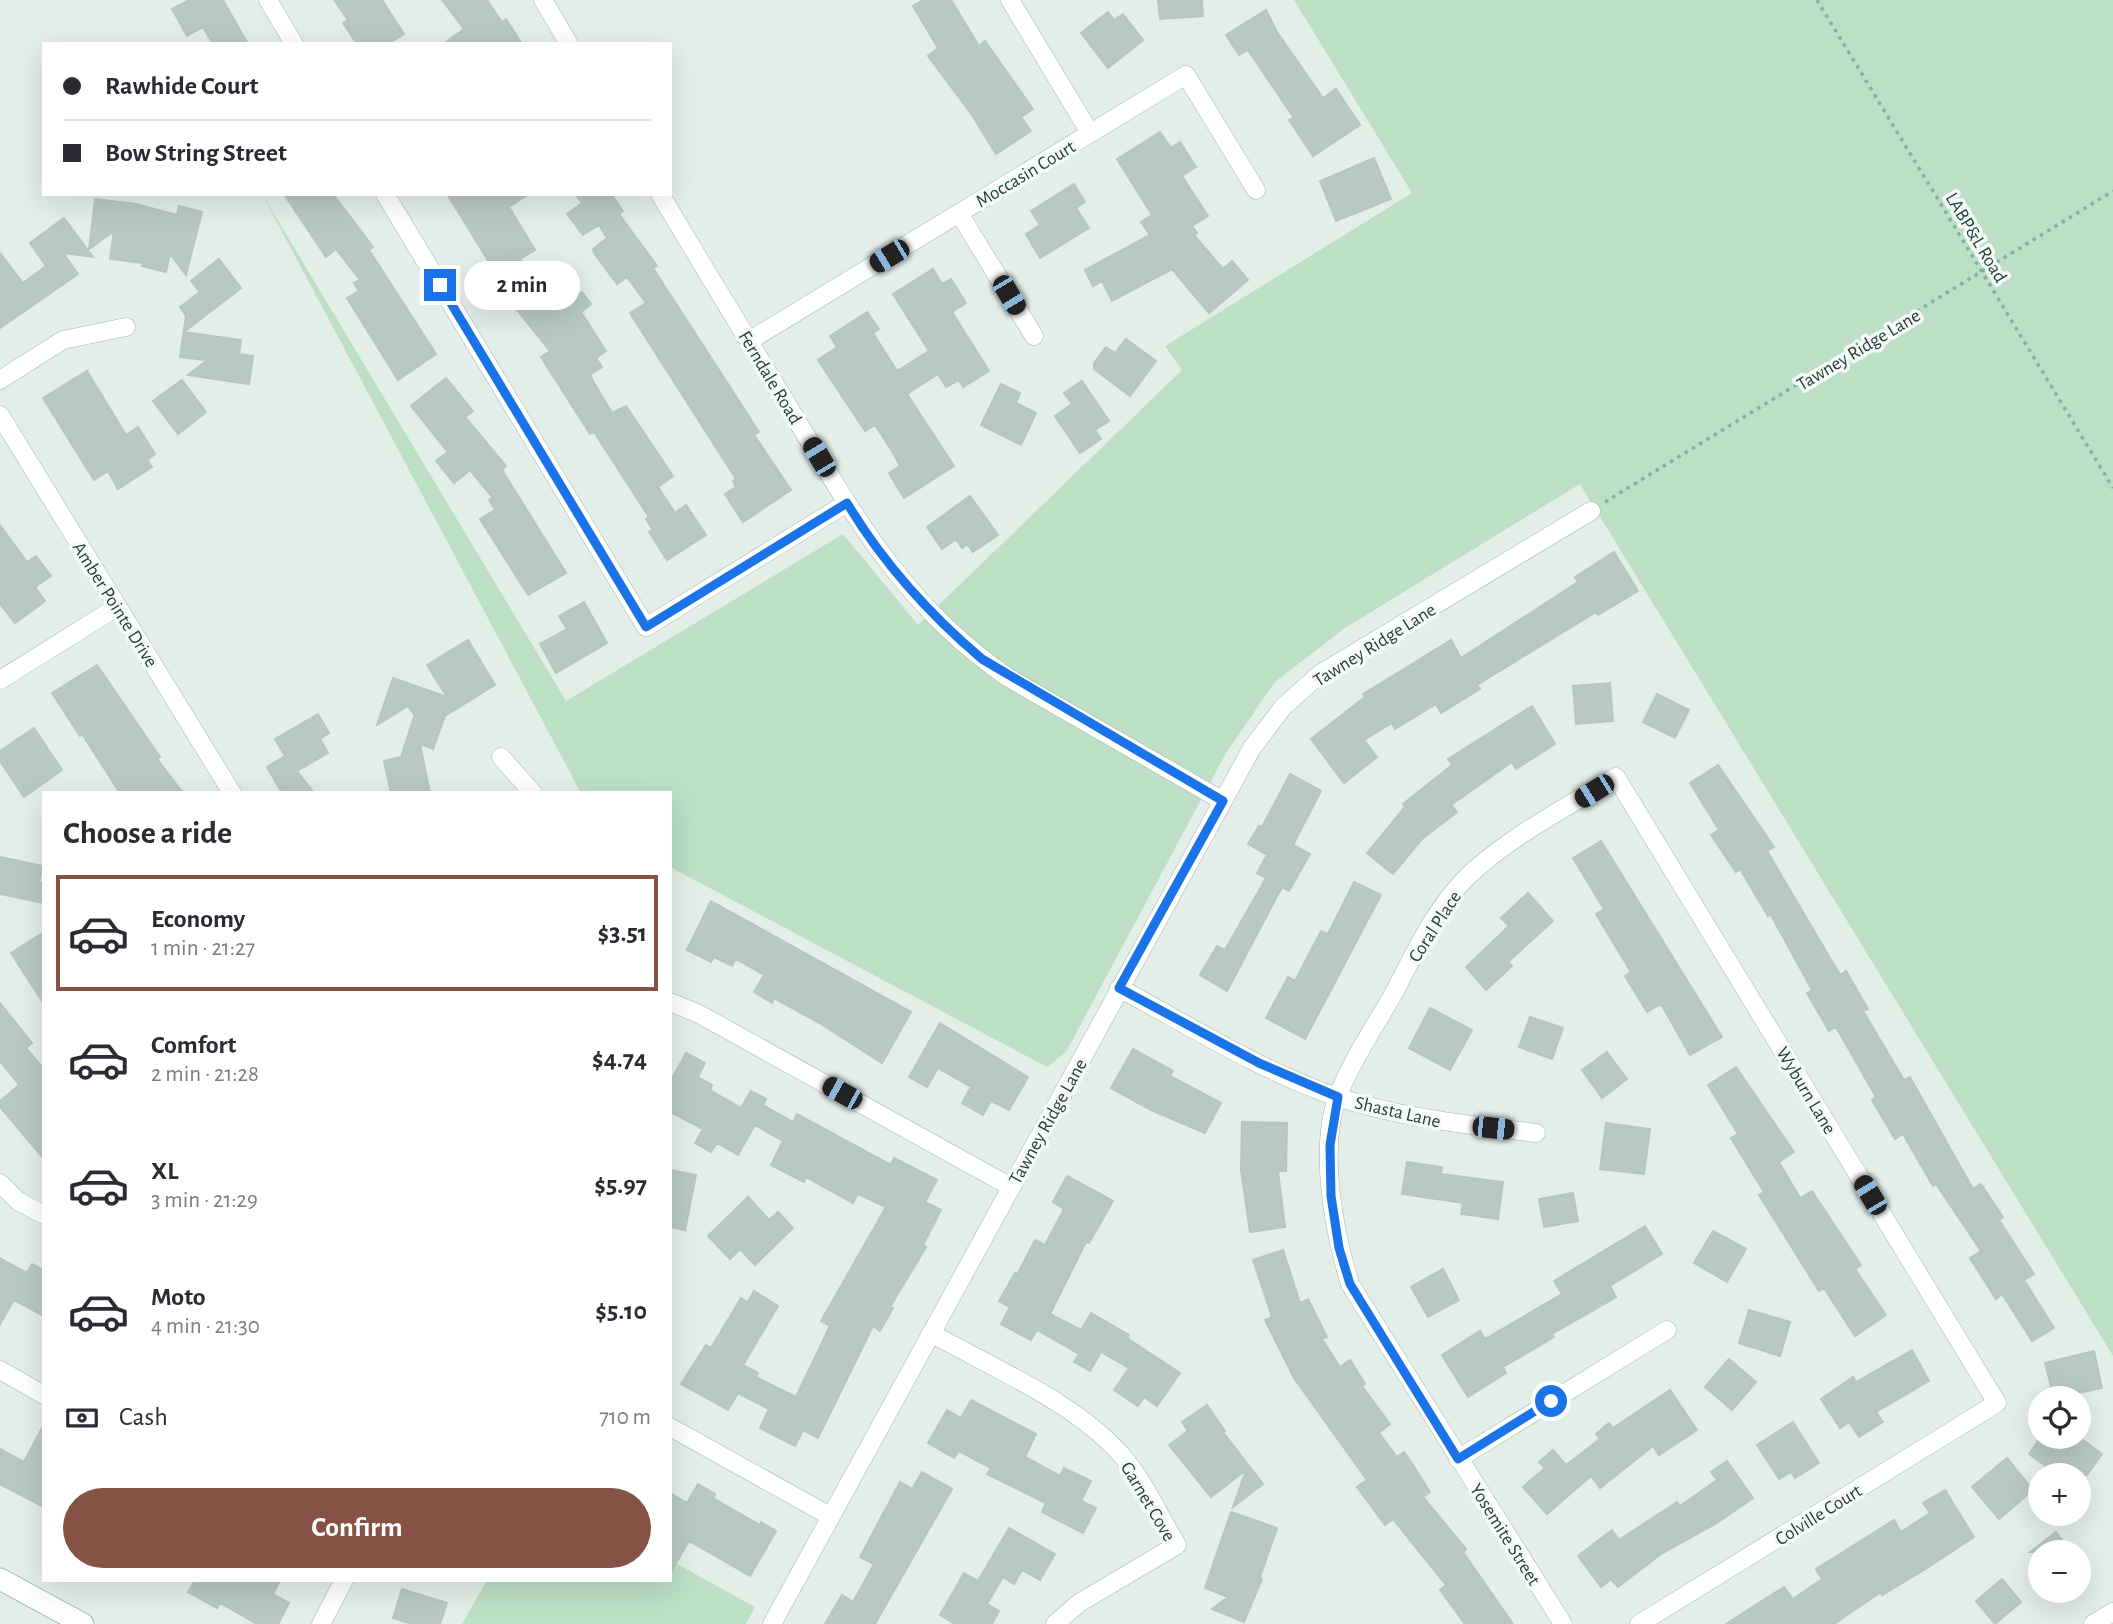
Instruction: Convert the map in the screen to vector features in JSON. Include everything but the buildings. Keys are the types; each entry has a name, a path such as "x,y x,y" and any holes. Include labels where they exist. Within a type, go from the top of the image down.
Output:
{"main road":[{"path":"0,1579 83,1624"}],"street":[{"path":"268,0 293,42"},
{"path":"543,0 568,42"},
{"path":"1010,0 1090,133"},
{"name":"Moccasin Court","path":"749,341 1186,75 1256,190"},
{"path":"386,196 646,627 847,503"},
{"name":"Ferndale Road","path":"661,196 867,537 952,634 982,659 1223,801"},
{"path":"959,213 1034,336"},
{"path":"0,380 64,340 126,327"},
{"name":"Amber Pointe Drive","path":"0,415 231,791"},
{"name":"Tawney Ridge Lane","path":"772,1624 1252,748 1283,707 1320,674 1591,510"},
{"path":"0,680 117,607"},
{"path":"501,757 531,791"},
{"name":"Coral Place","path":"1338,1097 1424,935 1466,878 1503,847 1616,777"},
{"name":"Wyburn Lane","path":"1616,777 1997,1403"},
{"name":"Shasta Lane","path":"1119,988 1259,1063 1338,1097 1430,1120 1536,1133"},
{"path":"672,1003 699,1014 1011,1187"},
{"name":"Yosemite Street","path":"1338,1097 1330,1145 1331,1196 1339,1248 1350,1284 1563,1624"},
{"path":"0,1183 18,1201 42,1214"},
{"path":"1458,1459 1667,1330"},
{"name":"Garnet Cove","path":"931,1333 1066,1409 1101,1436 1124,1458 1177,1545 1079,1603 1055,1624"},
{"path":"0,1370 42,1394"},
{"name":"Colville Court","path":"1639,1624 1997,1403"},
{"path":"672,1428 830,1516"},
{"path":"321,1624 343,1582"},
{"path":"2093,1624 2113,1612"}],"path":[{"name":"LABP&L Road","path":"1817,0 2113,488"},
{"name":"Tawney Ridge Lane","path":"1591,510 1983,273 2113,191"}],"green space":[{"path":"1294,0 2113,0 2113,1356 1580,484 1345,628 1275,682 1226,753 1066,1052 1047,1067 672,868 672,791 580,791 263,196 566,701 843,534 918,625 1182,370 1165,346 1412,193"},
{"path":"672,1561 755,1607 746,1624 462,1624 486,1582 672,1582"}],"route":[{"path":"440,285 646,627 847,503 867,537 891,567 952,634 982,659 1009,678 1223,801 1119,988 1259,1063 1338,1097 1330,1145 1331,1196 1339,1248 1350,1284 1458,1459 1551,1401"}]}
